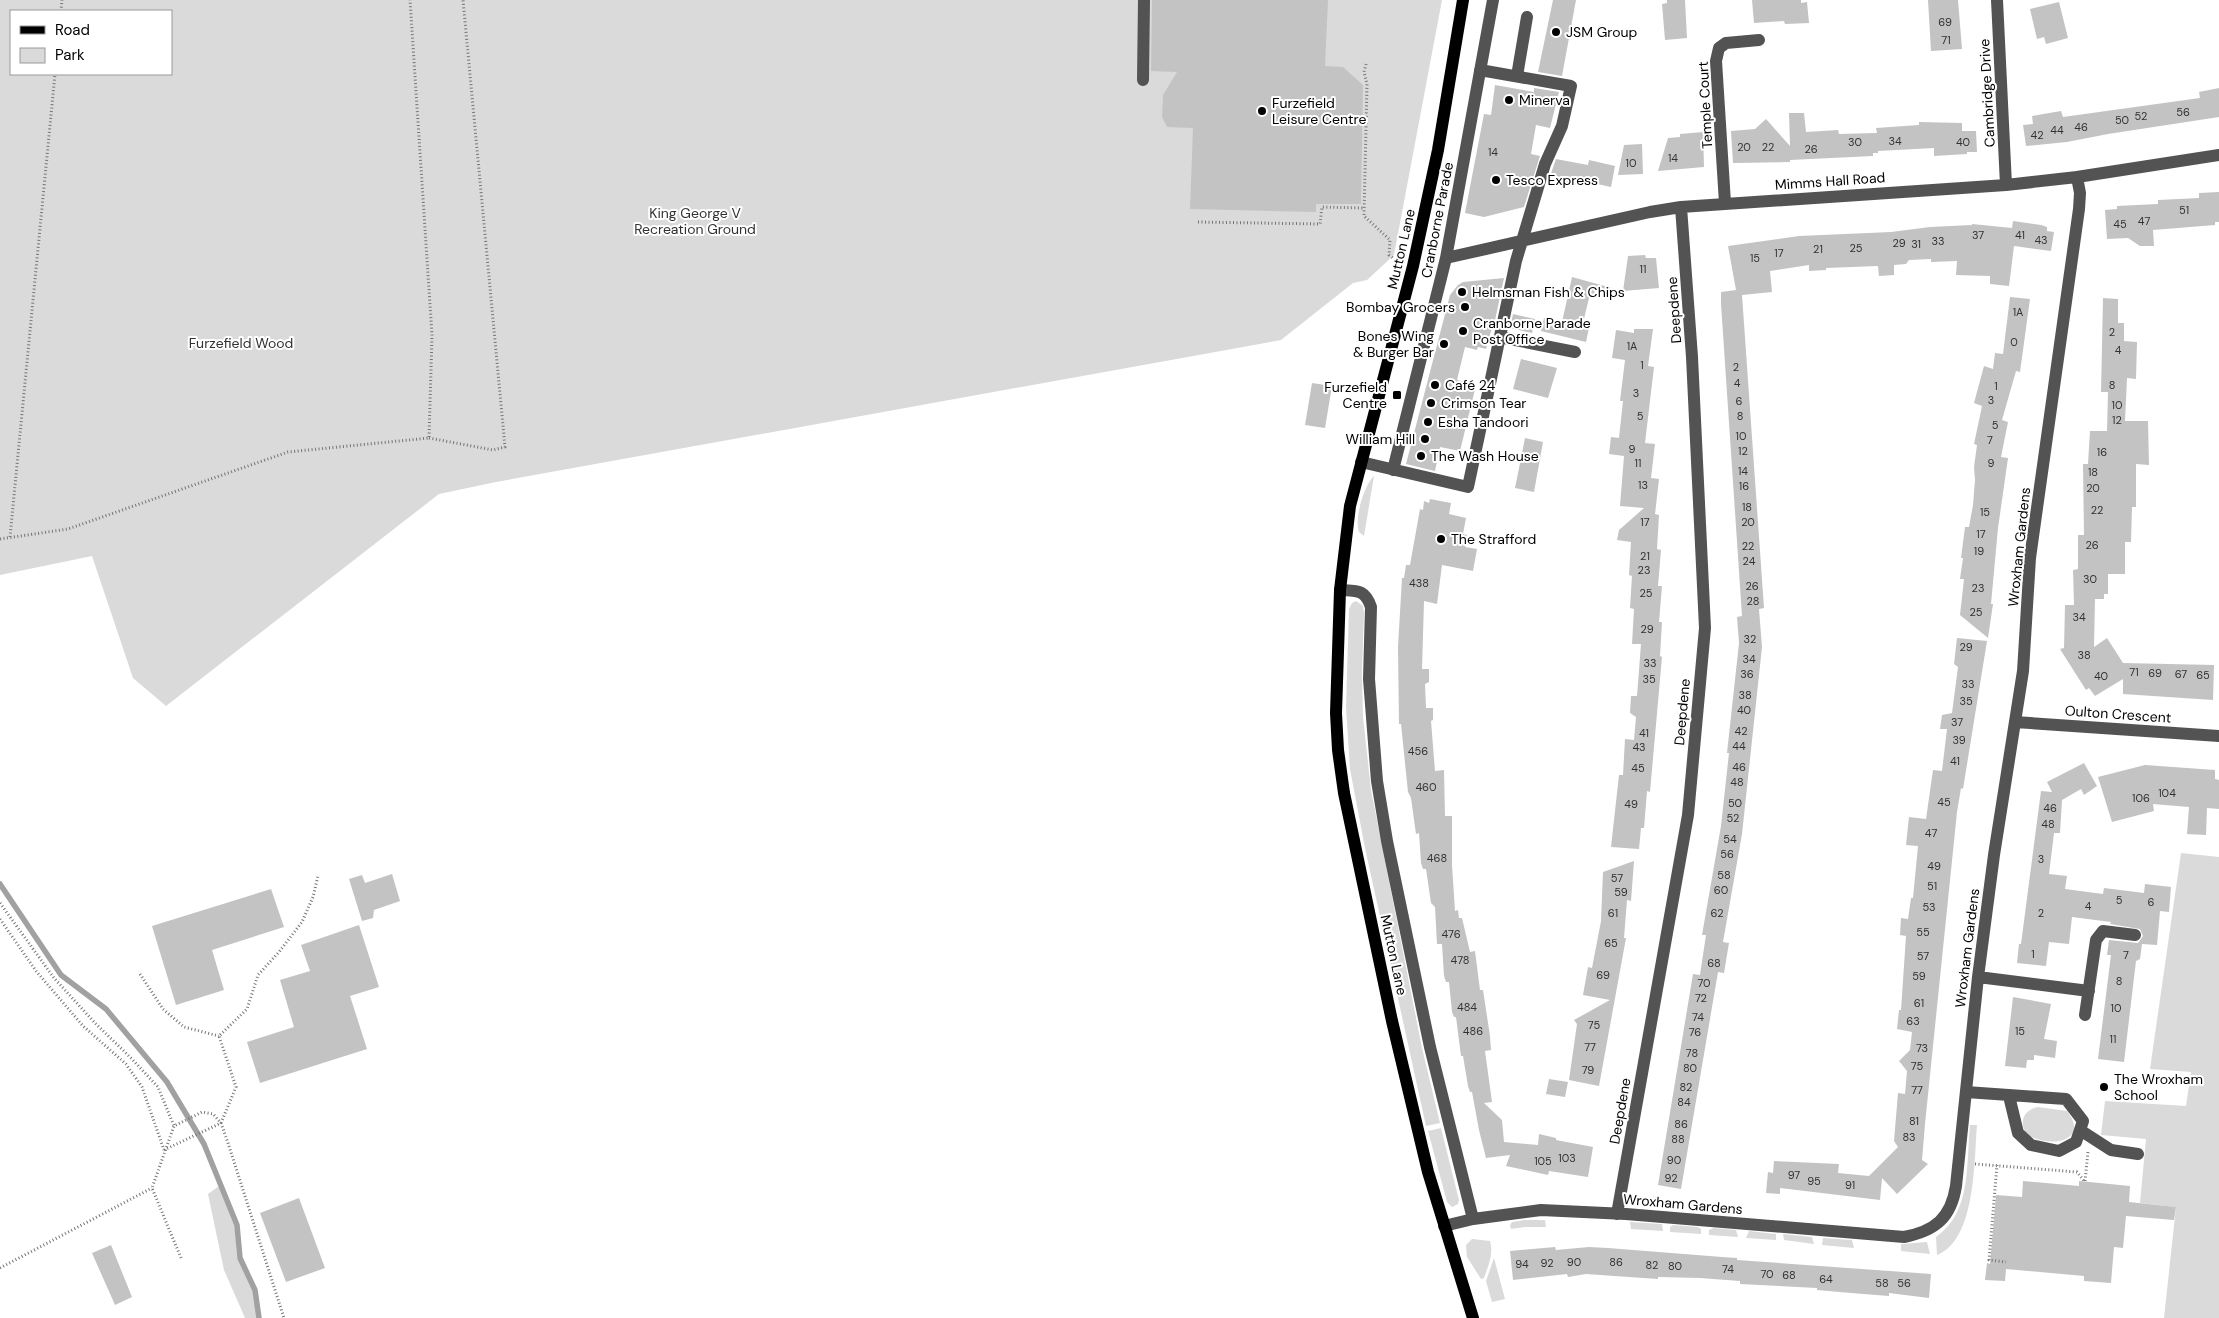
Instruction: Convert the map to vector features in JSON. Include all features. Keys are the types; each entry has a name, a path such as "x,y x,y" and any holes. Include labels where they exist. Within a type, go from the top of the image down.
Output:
{"main road":[{"name":"Mutton Lane","path":"1463,0 1438,150 1413,266 1350,506 1340,590 1336,712 1338,750 1344,793 1417,1130 1444,1226 1473,1318"}],"street":[{"path":"1143,80 1144,0"},
{"name":"Cranborne Parade","path":"1393,470 1446,258 1494,0"},
{"name":"Cambridge Drive","path":"1997,0 2006,185"},
{"path":"1517,76 1527,18"},
{"name":"Temple Court","path":"1725,203 1716,61 1719,48 1726,43 1759,40"},
{"path":"1361,462 1468,487 1516,262 1546,164 1562,126 1571,86 1480,70"},
{"name":"Mimms Hall Road","path":"1446,258 1650,212 1681,207 2006,185 2077,177 2219,155"},
{"name":"Wroxham Gardens","path":"1444,1226 1473,1219 1541,1210 1617,1214 1896,1237 1918,1234 1930,1229 1943,1219 1951,1208 1954,1197 1978,977 2026,638 2030,558 2079,209 2080,193 2077,177"},
{"name":"Deepdene","path":"1617,1214 1688,815 1705,628 1692,357 1681,207"},
{"path":"1500,337 1575,352"},
{"name":"Mutton Lane","path":"1340,590 1362,592 1368,599 1371,607 1369,678 1377,781 1387,841 1430,1047 1473,1219"},
{"name":"Oulton Crescent","path":"2015,722 2219,736"},
{"path":"2086,1015 2088,991 2098,935 2102,931 2135,934"},
{"path":"1978,977 2088,991"},
{"path":"1966,1092 2066,1099 2083,1121 2085,1133 2110,1150 2138,1154"},
{"path":"2008,1096 2018,1133 2031,1145 2059,1151 2076,1142 2085,1133"}],"path":[{"path":"410,0 432,335 429,438"},
{"path":"0,539 68,529 288,452 429,438 493,450 505,447 463,0"},
{"path":"1366,64 1364,72 1367,84 1364,216 1390,240 1389,255 1400,263"},
{"path":"10,537 55,75"},
{"path":"1198,222 1320,224 1322,207 1364,208"},
{"path":"218,1036 247,1009 258,975 302,922 313,897 318,876"},
{"path":"0,903 54,978 94,1023 158,1087 174,1126"},
{"path":"0,918 36,972 84,1026 126,1064 142,1087 164,1150"},
{"path":"140,974 162,1009 184,1027 218,1036"},
{"path":"164,1150 221,1123 236,1087 218,1036"},
{"path":"181,1258 152,1188 174,1126 202,1112 213,1114 221,1123 284,1318"},
{"path":"1975,1164 2077,1172 2085,1182 2085,1133"},
{"path":"1997,1165 1989,1260 2006,1262"},
{"path":"0,1268 152,1188"}],"green space":[{"path":"0,0 1442,0 1394,255 1367,280 1353,283 1281,340 496,482 439,494 166,706 133,678 92,556 0,575"},
{"path":"1374,476 1364,536 1359,532 1359,511 1370,480"},
{"path":"1356,601 1363,606 1364,613 1363,717 1371,790 1422,1048 1440,1123 1426,1126 1365,848 1350,769 1346,707 1349,609 1352,603"},
{"path":"2181,853 2219,857 2219,1318 2164,1318 2176,1207 2140,1203 2146,1139 2101,1135 2105,1101 2186,1106 2191,1072 2150,1069"},
{"path":"2033,1108 2067,1111 2073,1122 2074,1130 2070,1136 2064,1140 2045,1141 2035,1139 2026,1134 2023,1124 2024,1116"},
{"path":"1970,1125 1977,1125 1973,1178 1966,1217 1950,1247 1937,1255 1936,1237 1948,1227 1962,1201 1967,1171"},
{"path":"1441,1128 1459,1200 1458,1204 1452,1207 1447,1202 1428,1131"},
{"path":"219,1186 235,1225 237,1257 253,1291 257,1318 245,1318 224,1270 208,1194"},
{"path":"1545,1220 1546,1227 1511,1229 1510,1225 1512,1222"},
{"path":"1630,1222 1662,1224 1663,1231 1631,1229"},
{"path":"1673,1225 1698,1227 1701,1229 1701,1234 1670,1232 1670,1227"},
{"path":"1714,1228 1736,1230 1738,1237 1709,1235 1709,1230"},
{"path":"1749,1231 1776,1234 1776,1240 1746,1238"},
{"path":"1783,1234 1812,1237 1814,1244 1784,1240"},
{"path":"1823,1238 1852,1240 1854,1248 1822,1245"},
{"path":"1472,1239 1490,1241 1490,1260 1484,1278 1481,1279 1467,1257 1466,1245"},
{"path":"1927,1242 1930,1254 1901,1251 1901,1244"},
{"path":"1494,1258 1505,1299 1492,1302 1486,1281"}],"building":[{"name":"Furzefield Leisure Centre","path":"1152,0 1328,0 1325,66 1343,67 1363,85 1361,204 1316,204 1316,212 1190,209 1193,128 1167,127 1162,117 1163,95 1177,72 1151,71"},
{"path":"1553,0 1576,0 1562,76 1538,72"},
{"path":"1667,0 1685,0 1687,38 1665,40 1662,4 1667,3"},
{"path":"1752,0 1801,0 1801,3 1807,2 1809,23 1785,24 1784,21 1754,23"},
{"path":"1928,0 1958,0 1962,49 1931,51"},
{"path":"2059,2 2068,38 2046,44 2044,37 2037,39 2030,9"},
{"path":"1495,85 1534,92 1534,88 1559,92 1550,128 1536,125 1531,154 1540,156 1524,207 1484,217 1465,213 1484,114 1491,115"},
{"path":"2219,88 2219,117 2067,142 2026,146 2023,125 2033,124 2032,116 2061,111 2063,117 2200,98 2199,92"},
{"path":"1789,113 1804,113 1806,132 1838,130 1839,134 1877,133 1876,128 1919,125 1919,122 1962,123 1962,131 1976,131 1977,152 1934,156 1934,148 1878,151 1878,153 1873,153 1873,156 1790,160 1790,162 1733,163 1731,131 1755,129 1766,119 1790,146"},
{"path":"1703,132 1704,167 1658,171 1668,138 1680,137 1680,134"},
{"path":"1642,144 1643,174 1618,175 1624,145"},
{"path":"1556,159 1588,165 1589,160 1615,166 1611,187 1579,180 1578,185 1549,179"},
{"path":"2219,192 2219,222 2215,222 2215,225 2153,230 2154,246 2140,246 2128,238 2107,239 2105,210 2117,209 2117,206 2158,204 2158,200 2199,198 2199,193"},
{"path":"2013,221 2041,225 2047,227 2047,231 2054,232 2051,251 2014,246 2009,286 1990,284 1990,276 1956,275 1957,261 1931,262 1931,259 1909,260 1906,264 1894,265 1894,275 1879,276 1878,266 1826,268 1826,270 1809,271 1809,265 1770,271 1772,292 1742,295 1764,608 1759,609 1762,647 1742,834 1723,942 1729,943 1724,973 1718,972 1681,1189 1658,1185 1693,974 1700,975 1706,935 1702,935 1721,826 1729,753 1727,753 1739,643 1737,617 1742,616 1721,304 1721,292 1736,290 1728,246 1799,236 1891,232 1972,224 2012,228"},
{"path":"1645,255 1646,258 1656,258 1659,288 1623,291 1628,256"},
{"path":"1572,277 1619,290 1590,294 1582,327 1589,328 1586,342 1541,331 1544,318 1562,322"},
{"path":"1504,278 1494,325 1486,349 1478,347 1477,350 1465,347 1457,380 1476,385 1460,451 1440,447 1435,471 1406,464 1450,295 1463,282"},
{"path":"2010,297 2030,299 2020,372 2016,371 2002,420 2008,422 2001,457 2008,458 1998,528 1991,604 1993,604 1988,638 1960,615 1964,579 1960,579 1963,558 1961,558 1965,527 1969,527 1973,505 1974,467 1977,445 1974,444 1982,406 1974,403 1984,366 1993,369 1995,353 2003,354"},
{"path":"2103,298 2118,299 2118,323 2124,323 2124,341 2137,342 2136,379 2127,378 2125,421 2148,421 2149,465 2136,464 2136,507 2132,507 2131,542 2125,542 2125,574 2108,574 2108,594 2104,594 2104,599 2095,599 2094,647 2107,638 2123,663 2214,665 2213,700 2123,694 2123,679 2095,696 2089,688 2086,690 2060,649 2064,648 2065,605 2074,605 2073,570 2078,569 2078,535 2084,535 2083,464 2088,464 2090,431 2107,431 2108,392 2101,392"},
{"path":"1513,314 1535,319 1532,333 1510,328"},
{"path":"1634,329 1653,329 1648,366 1654,367 1645,443 1655,444 1651,478 1659,479 1655,514 1659,515 1657,549 1661,550 1658,586 1662,586 1659,622 1662,622 1660,656 1662,657 1650,792 1647,791 1644,828 1641,828 1639,849 1611,847 1619,775 1623,775 1625,739 1634,740 1636,717 1630,713 1631,696 1637,696 1641,644 1632,644 1634,609 1630,608 1632,576 1629,575 1631,542 1617,540 1619,530 1644,508 1620,506 1624,456 1609,454 1611,437 1619,438 1623,401 1620,401 1625,360 1612,358 1616,330 1634,333"},
{"path":"1521,359 1557,368 1548,398 1513,389"},
{"path":"1312,383 1332,386 1325,428 1305,425"},
{"path":"1525,438 1543,442 1534,492 1515,488"},
{"path":"1430,499 1451,503 1449,514 1466,518 1463,534 1467,535 1465,547 1477,549 1473,571 1442,565 1437,604 1424,601 1422,669 1429,669 1429,682 1425,684 1426,708 1433,708 1433,720 1431,721 1435,771 1444,770 1445,816 1452,816 1452,865 1455,911 1458,910 1459,918 1462,918 1470,952 1475,951 1480,990 1483,990 1490,1036 1491,1050 1485,1051 1492,1102 1484,1103 1502,1120 1504,1142 1538,1145 1539,1134 1556,1138 1556,1140 1593,1147 1588,1177 1549,1171 1548,1175 1506,1166 1510,1155 1486,1158 1472,1092 1470,1092 1468,1086 1463,1056 1461,1056 1456,1017 1454,1017 1452,1012 1449,982 1446,982 1444,976 1442,944 1437,944 1435,907 1431,903 1426,869 1423,869 1421,863 1419,833 1416,834 1411,798 1408,792 1401,724 1399,724 1398,647 1402,578 1404,578 1406,565 1410,565 1420,509 1423,510 1424,501 1429,503"},
{"path":"1957,638 1987,641 1963,789 1961,788 1957,812 1922,1160 1928,1164 1897,1194 1882,1178 1880,1200 1780,1188 1780,1194 1766,1193 1768,1172 1773,1173 1774,1161 1839,1164 1838,1173 1869,1176 1898,1147 1894,1141 1898,1093 1905,1094 1907,1071 1899,1061 1910,1050 1912,1032 1897,1029 1899,1010 1901,1010 1906,936 1900,935 1901,918 1908,919 1911,898 1913,898 1918,846 1906,845 1909,817 1926,819 1933,770 1942,771 1947,729 1940,729 1942,715 1952,713 1958,667 1954,664"},
{"path":"2084,763 2097,786 2084,795 2081,789 2062,800 2060,833 2054,833 2049,874 2067,876 2065,889 2103,894 2104,888 2144,893 2145,884 2171,887 2169,912 2160,911 2157,945 2142,944 2140,959 2136,961 2124,1062 2098,1059 2111,955 2107,955 2109,940 2138,943 2143,936 2140,929 2110,924 2111,922 2072,917 2069,944 2049,942 2046,966 2017,963 2041,791 2052,792 2047,782"},
{"path":"2145,765 2215,770 2215,779 2219,780 2219,809 2207,808 2206,835 2187,834 2189,807 2153,804 2154,811 2112,822 2098,777"},
{"path":"1634,861 1631,901 1627,900 1624,938 1626,938 1599,1086 1569,1080 1577,1024 1574,1020 1610,1000 1583,995 1588,967 1592,968 1601,921 1603,872"},
{"path":"392,874 400,901 374,910 373,918 362,921 349,879 362,875 365,883"},
{"path":"271,889 284,927 212,950 224,990 176,1005 152,926"},
{"path":"359,925 379,987 350,996 367,1049 260,1083 247,1042 294,1027 280,980 310,971 301,945"},
{"path":"2013,997 2051,1004 2044,1039 2057,1041 2055,1058 2034,1055 2034,1060 2027,1060 2026,1068 2005,1066"},
{"path":"1549,1079 1568,1082 1565,1097 1546,1094"},
{"path":"2023,1181 2079,1186 2079,1181 2130,1186 2129,1202 2176,1207 2174,1220 2126,1216 2123,1248 2114,1247 2111,1283 2084,1281 2084,1276 2006,1269 2005,1281 1985,1280 1987,1263 1990,1264 1996,1195 2022,1197"},
{"path":"299,1198 325,1268 286,1282 260,1213"},
{"path":"111,1245 132,1297 115,1305 92,1253"},
{"path":"1555,1247 1556,1250 1589,1247 1608,1248 1737,1258 1737,1260 1931,1274 1929,1298 1889,1293 1889,1296 1817,1290 1817,1288 1740,1284 1740,1281 1700,1278 1658,1277 1658,1279 1586,1274 1568,1277 1567,1274 1513,1280 1510,1251"}],"waterway":[{"path":"0,884 61,975 106,1009 167,1082 204,1144 237,1225 240,1258 255,1290 259,1318"}],"place":[{"name":"JSM Group","path":"1556,32"},
{"name":"Minerva","path":"1509,100"},
{"name":"Furzefield Leisure Centre","path":"1262,111"},
{"name":"Tesco Express","path":"1496,180"},
{"name":"Helmsman Fish & Chips","path":"1462,292"},
{"name":"Bombay Grocers","path":"1465,307"},
{"name":"Cranborne Parade Post Office","path":"1463,331"},
{"name":"Bones Wing & Burger Bar","path":"1444,344"},
{"name":"Café 24","path":"1435,385"},
{"name":"Furzefield Centre","path":"1397,395"},
{"name":"Crimson Tear","path":"1431,403"},
{"name":"Esha Tandoori","path":"1428,422"},
{"name":"William Hill","path":"1425,439"},
{"name":"The Wash House","path":"1421,456"},
{"name":"The Strafford","path":"1441,539"},
{"name":"The Wroxham School","path":"2104,1087"}],"park label":[{"name":"King George V Recreation Ground","path":"695,222"},
{"name":"Furzefield Wood","path":"241,343"}]}
